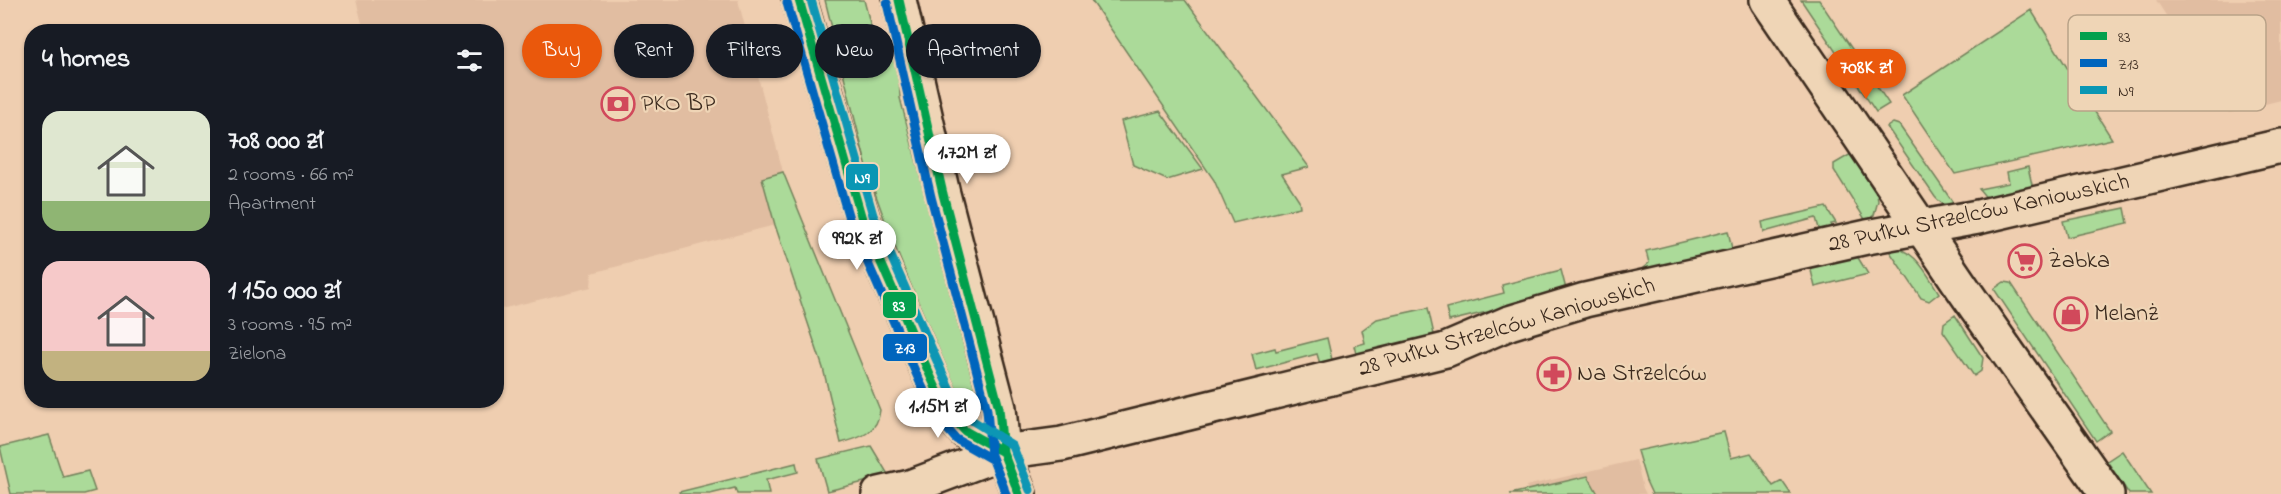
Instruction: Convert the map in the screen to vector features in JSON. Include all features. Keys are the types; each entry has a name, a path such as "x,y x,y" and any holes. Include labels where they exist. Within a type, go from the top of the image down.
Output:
{"street":[{"path":"799,0 862,219 930,375 946,410 965,431 1003,453"},
{"path":"899,0 943,194 999,408 1003,453 1019,494"},
{"path":"1767,0 1966,293 2107,494"},
{"name":"28 Pułku Strzelców Kaniowskich","path":"879,494 910,487 1003,453 1062,444 1446,350 1509,323 1585,300 1867,237 1923,228 2281,146"}],"shaded area":[{"path":"356,0 738,0 744,24 706,24 706,78 758,78 783,172 762,178 775,225 592,273 591,287 504,308 504,24 362,24"},
{"path":"2156,0 2281,0 2281,100 2266,104 2266,15 2166,15"},
{"path":"1636,460 1646,494 1529,494 1526,486"}],"green space":[{"path":"825,0 864,0 870,24 831,24"},
{"path":"1091,0 1185,0 1309,167 1282,174 1299,200 1300,207 1233,223 1214,180"},
{"path":"1801,0 1819,0 1889,104 1876,112"},
{"path":"2031,10 2068,69 2068,111 2094,111 2112,139 1955,174 1902,95"},
{"path":"894,57 899,75 900,98 978,401 979,408 973,417 963,413 889,232 869,176 844,78 894,78"},
{"path":"1160,111 1203,169 1167,180 1133,165 1121,121"},
{"path":"1893,123 1899,125 1954,204 1943,204 1935,197 1887,127"},
{"path":"1851,154 1877,195 1878,201 1874,215 1866,221 1834,170 1834,164"},
{"path":"2028,167 2033,189 1988,200 1979,189 2009,183 2007,172"},
{"path":"783,172 880,410 879,418 872,429 855,439 841,443 823,368 775,225 762,178"},
{"path":"1826,207 1836,223 1831,224 1832,229 1820,232 1816,218 1764,232 1762,222"},
{"path":"2125,208 2128,223 2067,237 2063,221"},
{"path":"1728,231 1733,253 1638,272 1649,263 1646,251"},
{"path":"1886,246 1905,251 1912,256 1924,269 1939,293 1929,301 1921,298"},
{"path":"1854,251 1868,274 1815,287 1809,262"},
{"path":"1561,270 1567,293 1449,321 1446,308 1504,293 1502,285"},
{"path":"2004,282 2011,283 2110,431 2096,441 1994,289"},
{"path":"1428,308 1435,339 1357,357 1354,346 1365,343 1362,330 1377,319"},
{"path":"1955,315 1983,358 1981,371 1974,376 1943,331 1944,323"},
{"path":"1327,338 1333,364 1321,367 1317,354 1256,370 1252,354 1275,348 1276,351"},
{"path":"1724,432 1731,458 1751,453 1773,486 1782,481 1791,494 1652,494 1637,451"},
{"path":"49,435 63,477 88,471 95,491 84,494 11,494 0,447"},
{"path":"871,446 889,476 827,491 818,459"},
{"path":"2122,451 2151,494 2129,494 2107,461"},
{"path":"796,463 798,472 766,480 769,494 737,494 735,488 710,494 680,494 679,492"},
{"path":"1588,476 1598,494 1510,494"}],"transit line":[{"name":"83","path":"799,0 862,219 930,375 946,410 965,431 1003,452 1019,494"},
{"name":"N9","path":"811,0 873,215 941,370 956,403 973,421 1012,445 1030,490"},
{"name":"83","path":"899,0 943,194 999,408 1003,452 1015,484"},
{"name":"Z13","path":"787,3 850,222 919,380 936,416 956,439 993,460 1006,494"},
{"name":"Z13","path":"887,3 931,197 987,410 991,455 1004,488"}],"place":[{"name":"PKO BP","path":"618,104"},
{"name":"Żabka","path":"2025,261"},
{"name":"Melanż","path":"2071,314"},
{"name":"Na Strzelców","path":"1554,374"}]}
